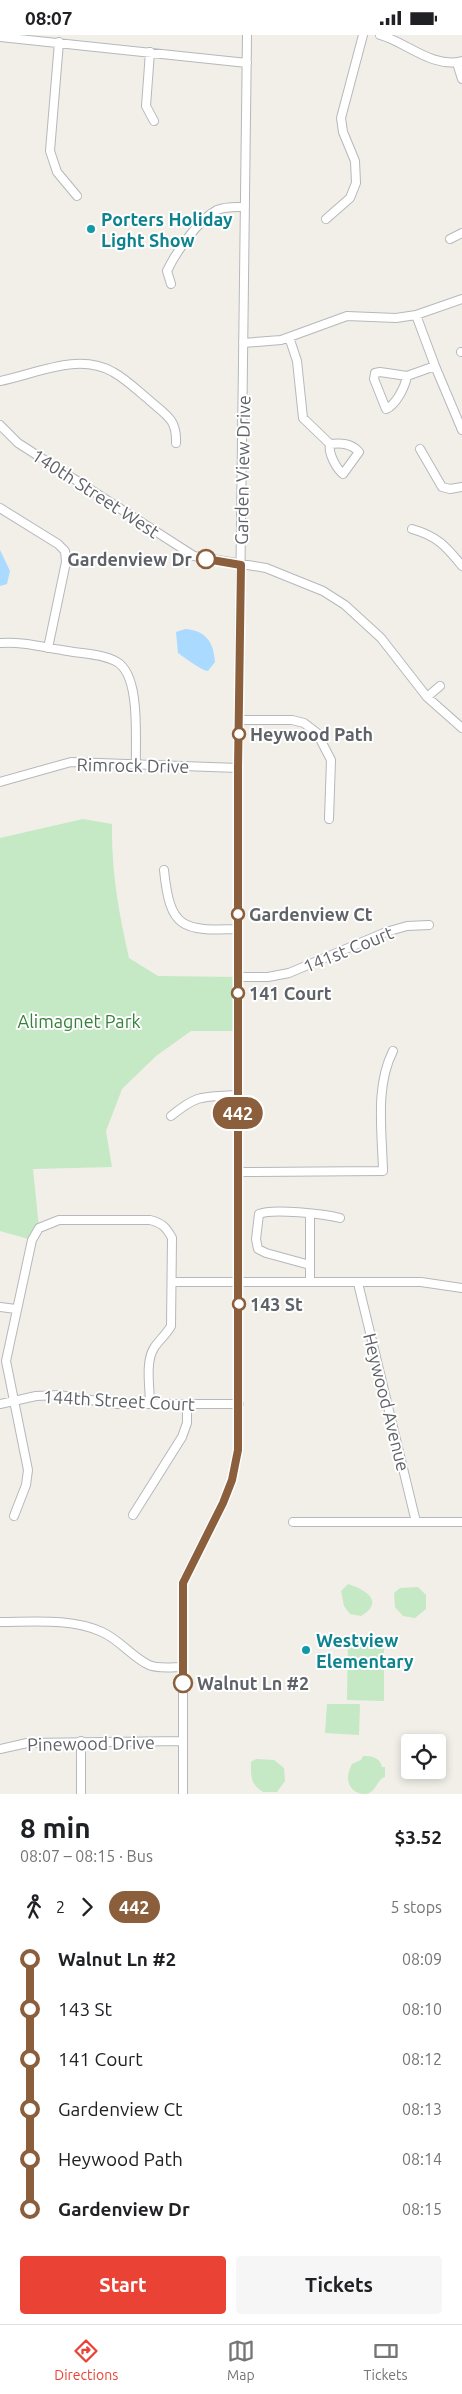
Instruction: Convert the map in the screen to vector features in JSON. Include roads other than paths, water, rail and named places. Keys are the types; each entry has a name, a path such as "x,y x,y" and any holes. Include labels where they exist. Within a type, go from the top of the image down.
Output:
{"street":[{"name":"Garden View Drive","path":"183,1794 183,1583 223,1503 232,1480 238,1450 238,768 247,35"},
{"path":"326,219 350,198 356,183 355,161 343,132 341,117 363,35"},
{"path":"380,35 391,38 432,59 460,62 462,79"},
{"path":"0,37 247,63"},
{"path":"59,42 50,151 57,172 77,196"},
{"path":"150,52 146,106 154,121"},
{"path":"171,284 167,271 175,255 189,235 216,211 228,207 245,207"},
{"path":"450,239 462,233"},
{"path":"243,343 281,341 347,316 396,318 416,315 462,299"},
{"path":"416,315 462,430"},
{"path":"289,337 297,361 303,418 330,444"},
{"path":"0,381 71,364 86,363 99,366 123,378 171,419 177,430 176,443"},
{"path":"407,376 405,384 391,407 386,409 374,379 375,373 407,376 435,366"},
{"name":"140th Street West","path":"0,425 18,443 194,556 266,568 295,578 323,591 345,605 381,638 427,697 462,727"},
{"path":"420,449 442,487 450,489 462,487"},
{"path":"0,508 58,544 65,551 66,562 48,648"},
{"path":"412,529 430,534 445,545 462,565"},
{"path":"0,643 11,642 108,658 126,669 133,687 136,764"},
{"path":"427,697 440,686"},
{"path":"239,720 292,720 304,723 317,733 331,760 329,819"},
{"name":"Rimrock Drive","path":"0,782 71,762 238,768"},
{"path":"164,870 166,893 175,915 183,925 215,930 238,929"},
{"name":"141st Court","path":"238,977 268,977 289,973 386,932 407,926 429,925"},
{"path":"238,1172 383,1171 382,1081 386,1065 393,1051"},
{"path":"171,1117 198,1097 238,1095"},
{"path":"310,1265 258,1249 256,1239 259,1214 266,1211 310,1215 320,1213 340,1218"},
{"path":"310,1215 310,1282"},
{"path":"14,1517 26,1485 28,1470 6,1361 32,1241 39,1228 59,1219 150,1220 160,1222 167,1229 172,1238 171,1326 166,1335 154,1348 150,1357 150,1404"},
{"path":"172,1282 422,1283 462,1288"},
{"name":"Heywood Avenue","path":"358,1283 416,1522"},
{"path":"0,1307 16,1309"},
{"name":"144th Street Court","path":"0,1405 36,1396 59,1395 116,1403 239,1404"},
{"path":"133,1515 182,1437 186,1423 187,1404"},
{"path":"293,1522 462,1522"},
{"path":"0,1622 84,1625 103,1632 150,1666 183,1667"},
{"path":"80,1794 81,1741"},
{"name":"Pinewood Drive","path":"0,1749 27,1743 183,1741"}],"water":[{"path":"0,550 10,571 7,584 0,586"},
{"path":"185,629 198,632 207,638 210,643 215,662 208,671 178,653 176,632"}],"place":[{"name":"Porters Holiday Light Show","path":"91,229"},
{"name":"Gardenview Dr","path":"206,559"},
{"name":"Heywood Path","path":"239,734"},
{"name":"Gardenview Ct","path":"238,914"},
{"name":"141 Court","path":"238,993"},
{"name":"143 St","path":"239,1304"},
{"name":"Westview Elementary","path":"306,1650"},
{"name":"Walnut Ln #2","path":"183,1683"}],"park label":[{"name":"Alimagnet Park","path":"79,1021"}]}
